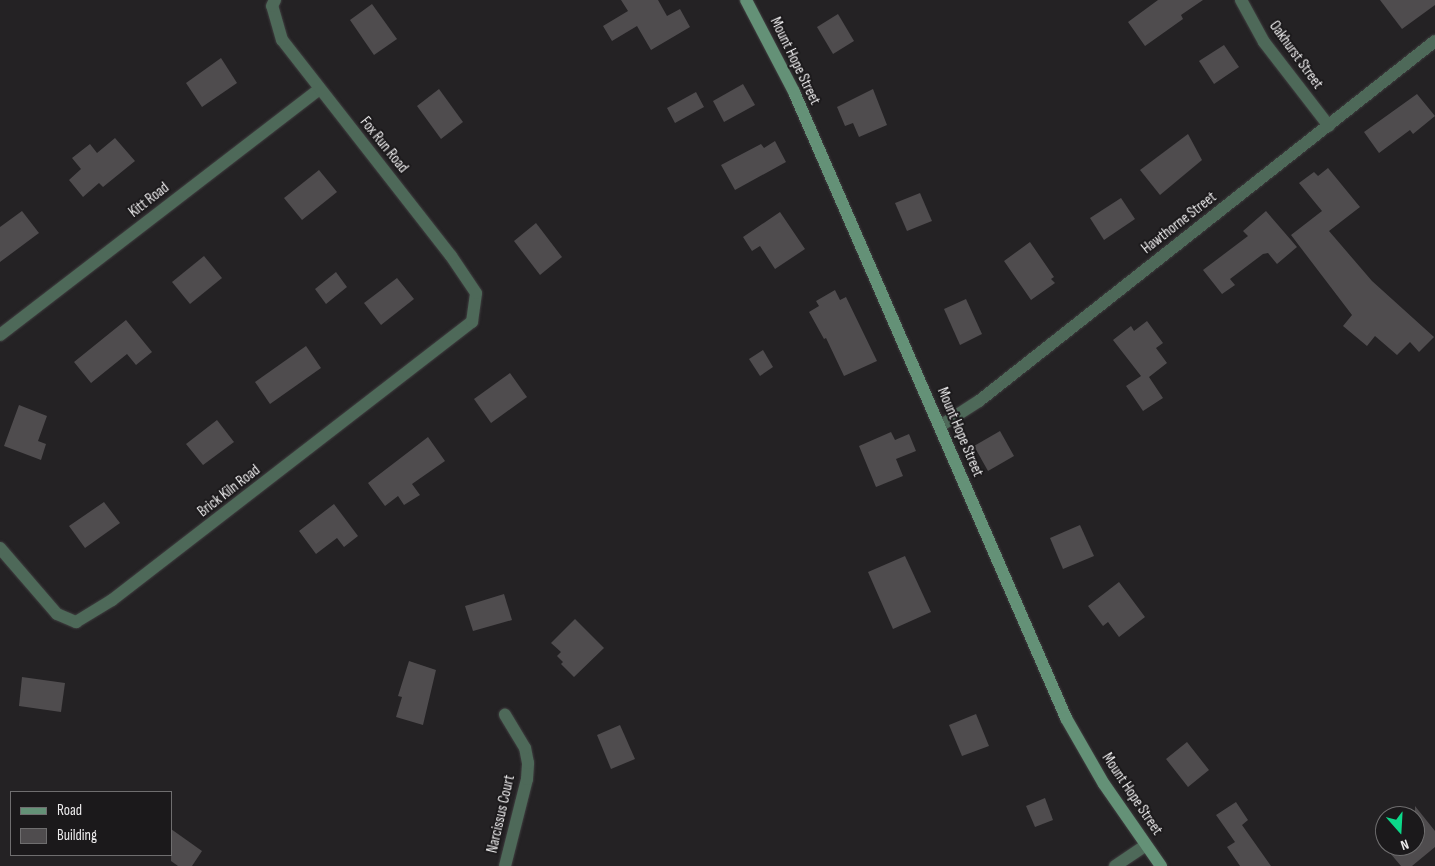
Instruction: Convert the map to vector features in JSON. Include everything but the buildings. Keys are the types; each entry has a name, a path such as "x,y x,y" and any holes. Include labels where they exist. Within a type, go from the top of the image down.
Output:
{"street":[{"name":"Fox Run Road","path":"275,0 272,6 282,40 318,90 452,256 476,293 474,309"},
{"name":"Mount Hope Street","path":"746,0 794,92 1066,718 1104,784 1161,866"},
{"name":"Oakhurst Street","path":"1242,0 1264,42 1329,126"},
{"name":"Hawthorne Street","path":"940,426 979,401 1329,126 1435,40"},
{"name":"Kitt Road","path":"0,335 318,90"},
{"name":"Brick Kiln Road","path":"0,548 57,614 76,622 112,600 430,358 472,322 474,309"},
{"name":"Narcissus Court","path":"505,715 525,748 528,763 527,779 505,866"},
{"path":"1115,866 1146,844"}]}
